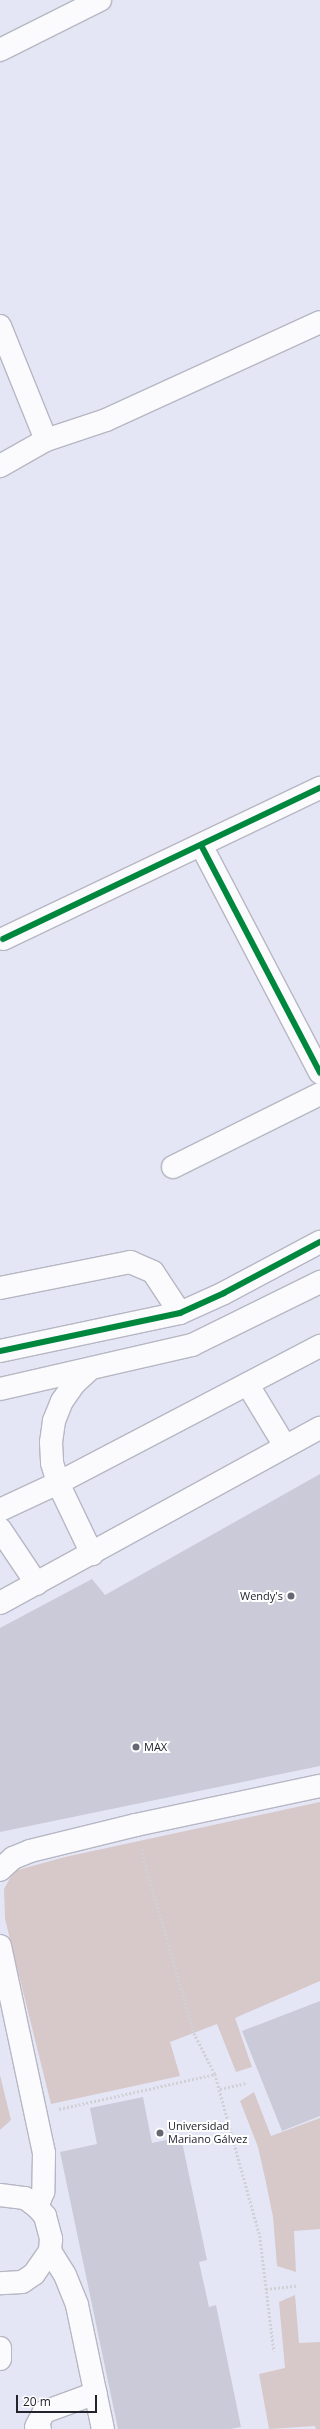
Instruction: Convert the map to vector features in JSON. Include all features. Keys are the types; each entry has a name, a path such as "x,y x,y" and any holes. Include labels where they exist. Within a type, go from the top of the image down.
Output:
{"street":[{"path":"0,50 100,0"},
{"path":"0,466 46,440 106,420 320,322"},
{"path":"0,326 43,425 46,440"},
{"path":"2,939 320,788"},
{"path":"201,844 320,1073"},
{"path":"173,1167 320,1094"},
{"path":"0,1351 180,1313 224,1293 320,1242"},
{"path":"0,1288 130,1262 153,1272 180,1313"},
{"path":"0,1388 89,1370 192,1345 320,1282"},
{"path":"0,1510 58,1483 320,1346"},
{"path":"89,1370 74,1384 62,1401 54,1420 51,1442 52,1463 58,1483 92,1554"},
{"path":"248,1385 286,1446"},
{"path":"0,1603 320,1428"},
{"path":"0,1529 37,1584"},
{"path":"0,1870 13,1858 30,1851 136,1825 320,1786"},
{"path":"0,1946 37,2114 45,2177 43,2192 37,2206"},
{"path":"0,2195 25,2198 37,2206 49,2227 50,2251 65,2275 76,2305 103,2429"},
{"path":"0,2283 22,2282 34,2274 50,2251"},
{"path":"0,2348 0,2359"},
{"path":"33,2428 44,2412 96,2393"}],"path":[{"path":"136,1825 194,2033 215,2074 220,2089 260,2236 274,2351"},
{"path":"37,2114 215,2074"},
{"path":"220,2089 247,2083"},
{"path":"266,2289 296,2286"}],"shaded area":[{"path":"320,1802 320,1981 235,2018 252,2067 236,2072 217,2024 170,2042 180,2076 51,2104 5,1919 4,1889 14,1871 65,1857"},
{"path":"0,2075 11,2120 0,2130"},
{"path":"254,2092 271,2136 320,2118 320,2229 294,2231 296,2272 277,2266 273,2217 265,2178 258,2147 240,2101"},
{"path":"295,2295 299,2343 320,2342 320,2429 316,2429 315,2426 269,2429 259,2374 285,2368 279,2302"}],"building":[{"path":"320,1474 320,1766 0,1832 0,1628 92,1579 105,1595"},
{"path":"320,2001 320,2116 282,2131 242,2031"},
{"path":"143,2097 152,2143 181,2137 207,2260 199,2262 209,2307 216,2305 241,2427 230,2429 118,2429 60,2152 97,2144 90,2108"}],"cycle path":[{"path":"3,939 320,788"},
{"path":"201,845 320,1073"},
{"path":"0,1351 180,1313 224,1293 320,1242"}],"place":[{"name":"Wendy's","path":"291,1596"},
{"name":"MAX","path":"136,1747"},
{"name":"Universidad Mariano Gálvez","path":"160,2133"}]}
